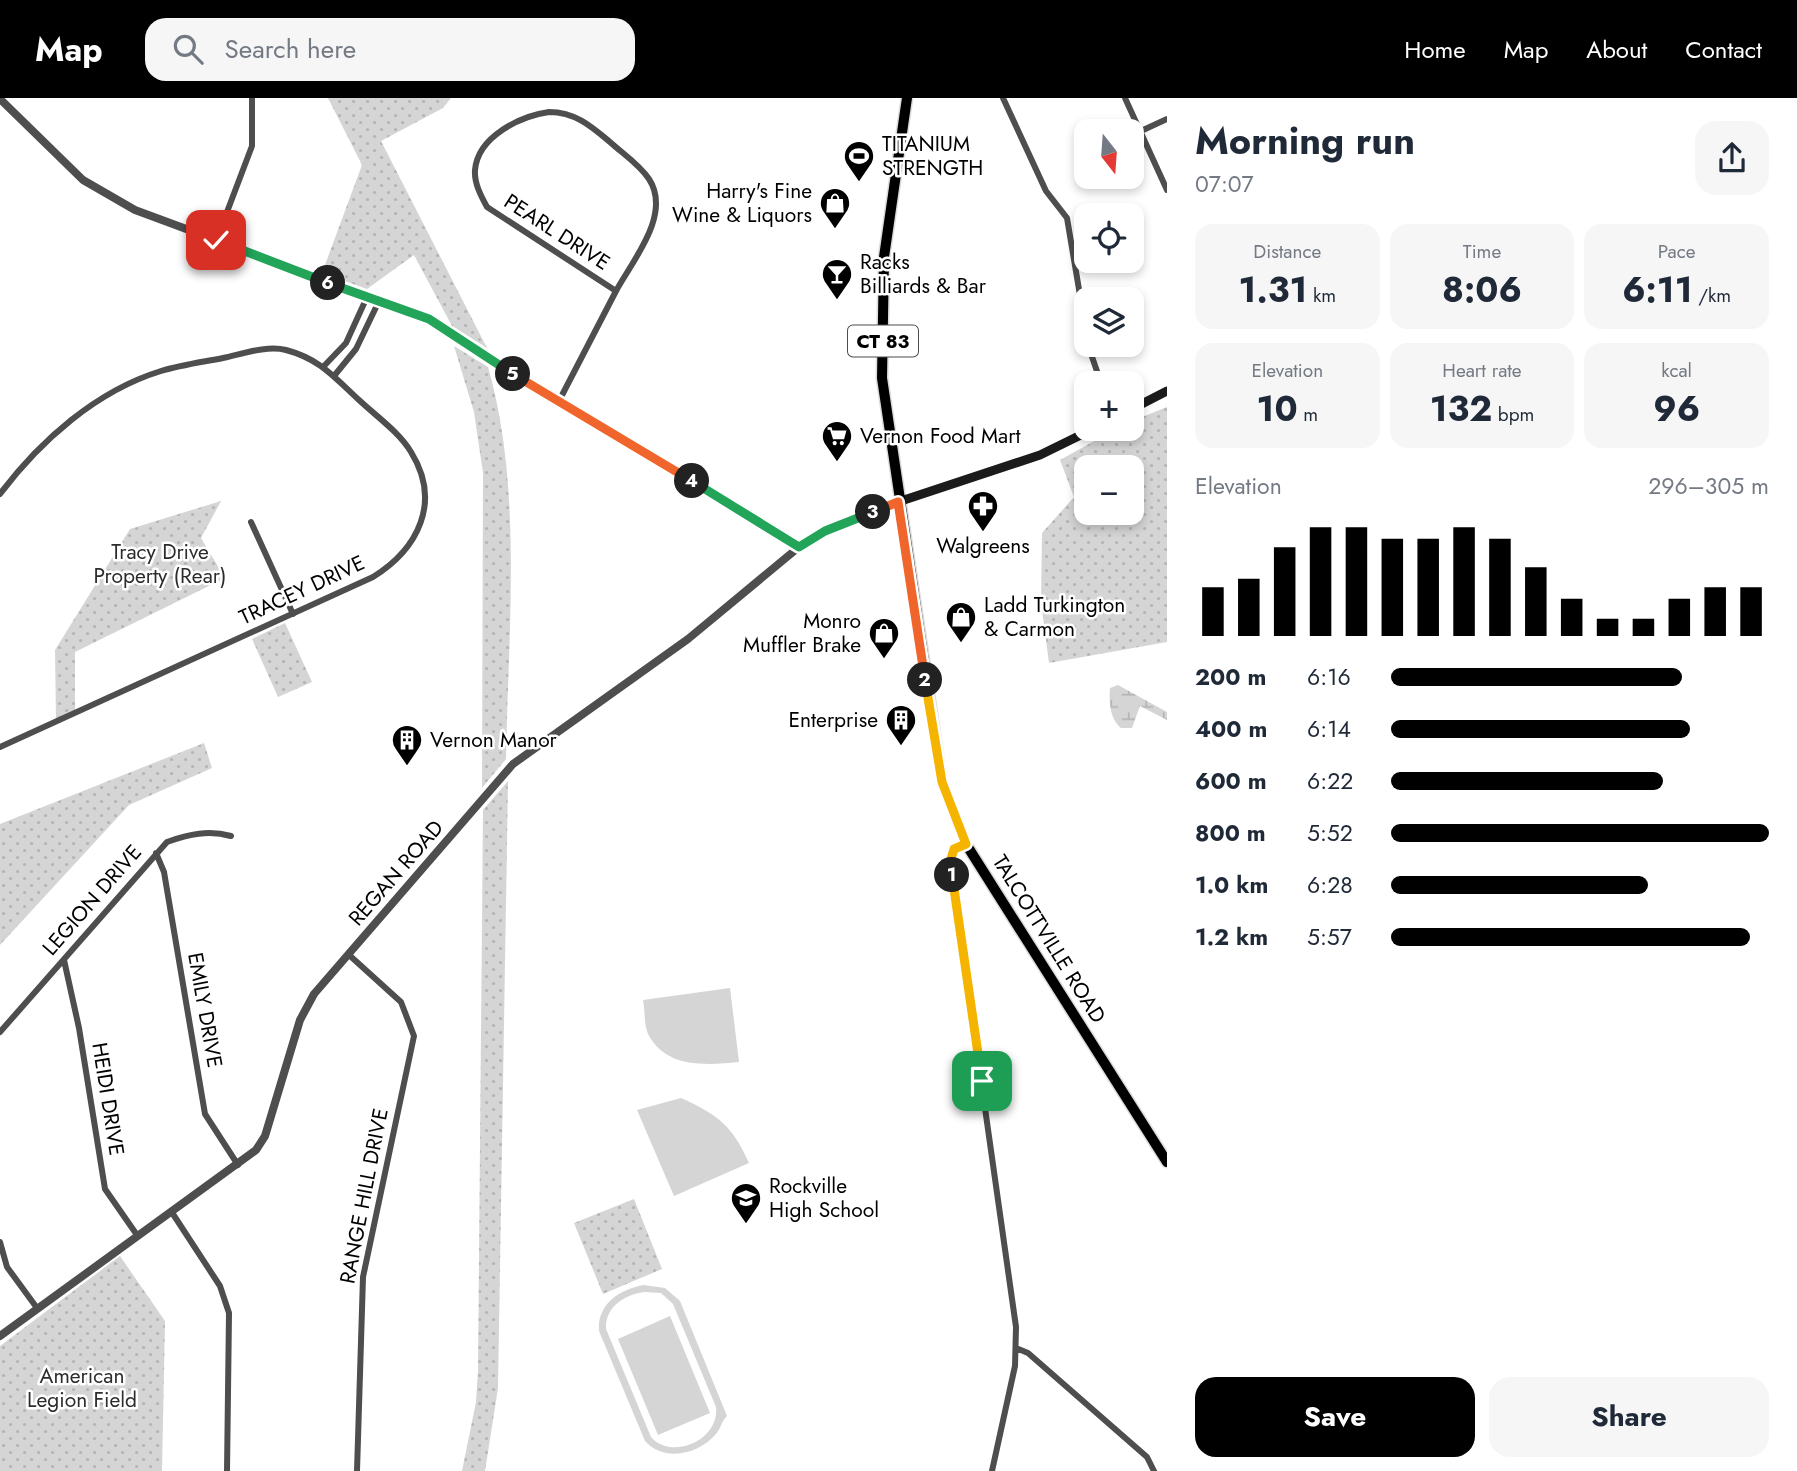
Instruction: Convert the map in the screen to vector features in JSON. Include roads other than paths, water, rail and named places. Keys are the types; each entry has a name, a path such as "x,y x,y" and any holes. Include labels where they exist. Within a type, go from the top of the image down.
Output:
{"main road":[{"name":"TALCOTTVILLE ROAD","path":"907,98 884,257 882,379 938,760 948,801 966,844 1167,1162"},
{"path":"1144,403 1167,391"},
{"path":"898,502 1040,455 1074,438"}],"street":[{"path":"216,240 252,146 252,98"},
{"path":"1003,98 1046,191 1067,218 1079,287"},
{"path":"1125,98 1135,119"},
{"path":"0,99 57,157 108,197 135,210 429,319 496,364 799,547"},
{"name":"PEARL DRIVE","path":"559,401 654,222 655,192 645,174 591,126 563,112 533,114 492,138 482,152 475,170 478,190 487,207 616,291"},
{"path":"1144,130 1167,119"},
{"path":"1144,138 1167,190"},
{"path":"0,494 16,474 75,417 106,395 138,379 162,370 282,349 324,366 346,343 367,298"},
{"path":"334,376 356,349 379,301"},
{"name":"TRACEY DRIVE","path":"0,747 373,577 394,564 415,539 424,509 424,488 411,452 324,366"},
{"name":"REGAN ROAD","path":"0,1336 256,1150 265,1136 304,1010 348,954 513,764 680,646 799,547 825,531 898,502"},
{"path":"251,522 293,614"},
{"name":"LEGION DRIVE","path":"0,1032 167,842 187,834 216,832 232,836"},
{"path":"966,844 954,849 950,862 998,1191 1016,1348 1008,1408 992,1471"},
{"name":"EMILY DRIVE","path":"156,853 164,872 205,1114 238,1165"},
{"name":"RANGE HILL DRIVE","path":"348,954 401,1002 414,1036 363,1277 357,1471"},
{"name":"HEIDI DRIVE","path":"64,960 79,1028 105,1189 137,1234"},
{"path":"171,1211 212,1271 229,1313 228,1471"},
{"path":"0,1242 7,1267 37,1308"},
{"path":"1016,1348 1028,1353 1147,1457 1154,1471"}],"place":[{"name":"TITANIUM STRENGTH","path":"859,183"},
{"name":"Harry's Fine Wine & Liquors","path":"835,230"},
{"name":"Racks Billiards & Bar","path":"837,301"},
{"name":"Vernon Food Mart","path":"837,463"},
{"name":"Walgreens","path":"983,533"},
{"name":"Ladd Turkington & Carmon","path":"961,644"},
{"name":"Monro Muffler Brake","path":"884,660"},
{"name":"Enterprise","path":"901,747"},
{"name":"Vernon Manor","path":"407,767"},
{"name":"Rockville High School","path":"746,1225"}],"park label":[{"name":"Tracy Drive Property (Rear)","path":"160,564"},
{"name":"American Legion Field","path":"82,1388"}]}
